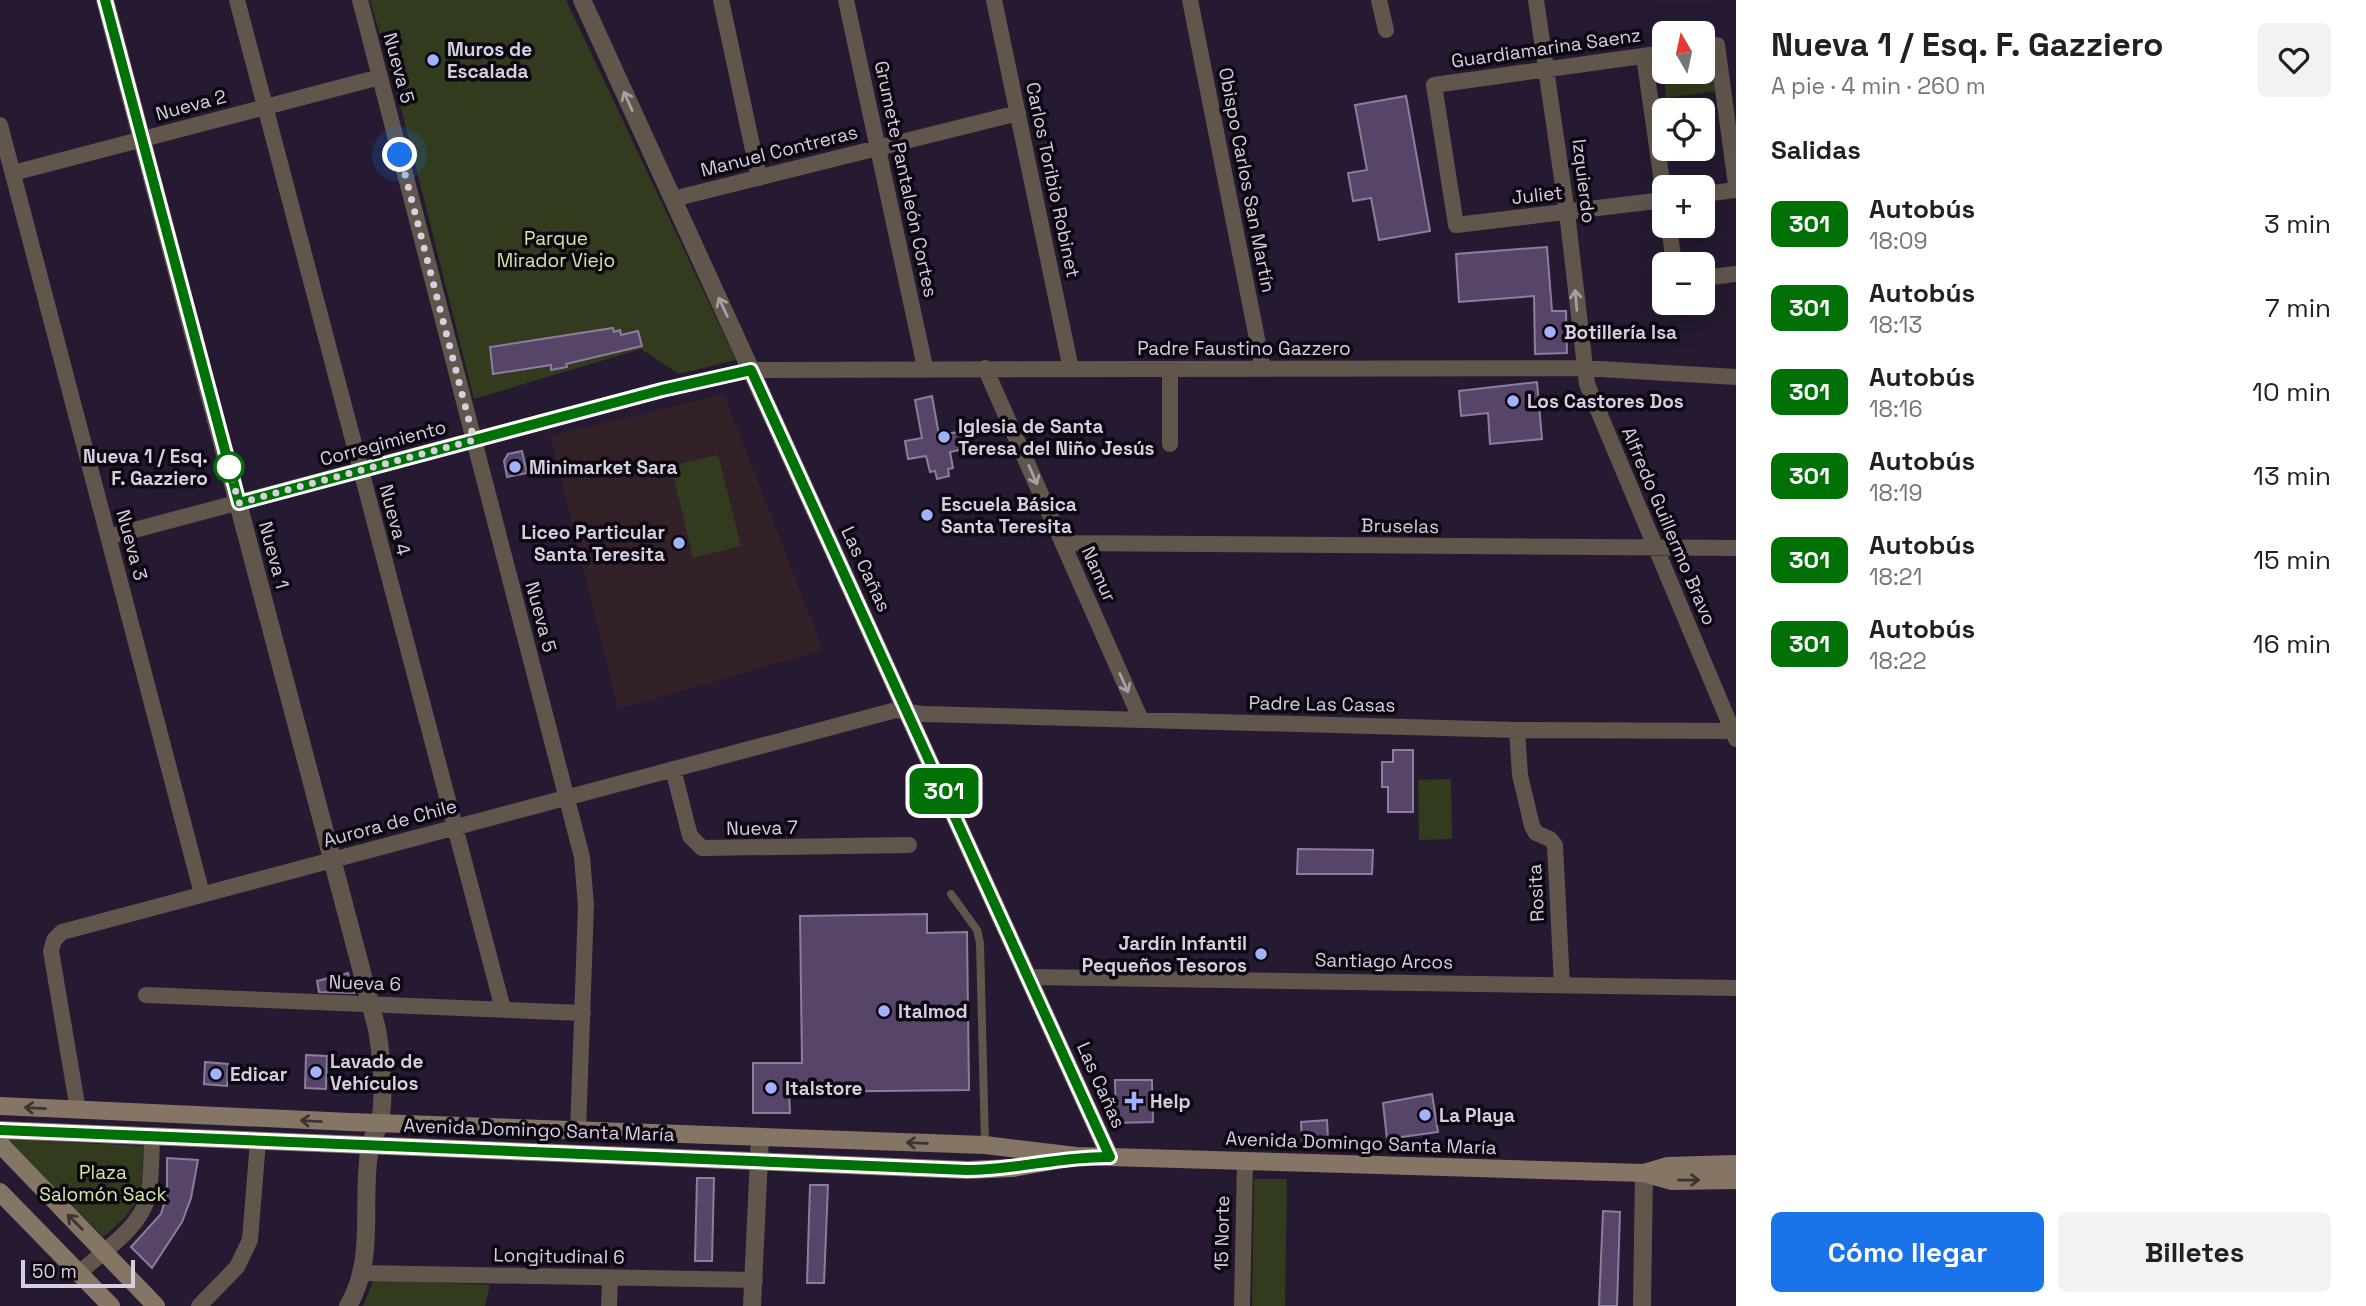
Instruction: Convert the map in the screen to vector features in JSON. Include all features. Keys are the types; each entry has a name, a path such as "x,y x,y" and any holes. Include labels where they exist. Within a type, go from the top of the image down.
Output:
{"main road":[{"name":"Avenida Domingo Santa María","path":"0,1106 578,1131 985,1145 1076,1156 1644,1172 1668,1166 1736,1164"},
{"name":"Avenida Domingo Santa María","path":"0,1130 982,1170 1037,1165 1076,1156"},
{"path":"0,1144 156,1306"},
{"name":"Avenida Domingo Santa María","path":"1644,1172 1672,1181 1736,1180"},
{"path":"0,1192 111,1306"}],"street":[{"name":"Nueva 1","path":"105,0 371,1004 381,1062 380,1123"},
{"name":"Nueva 4","path":"237,0 503,1009"},
{"name":"Nueva 5","path":"360,0 567,797 586,888 578,1131"},
{"name":"Las Cañas","path":"582,0 1110,1157"},
{"path":"721,0 759,178"},
{"name":"Grumete Pantaleón Cortes","path":"846,0 925,367"},
{"name":"Carlos Toribio Robinet","path":"994,0 1071,369"},
{"name":"Obispo Carlos San Martín","path":"1190,0 1263,369"},
{"path":"1380,0 1386,30"},
{"name":"Izquierdo","path":"1536,0 1567,213 1582,368"},
{"name":"Guardiamarina Saenz","path":"1456,225 1434,85 1652,55"},
{"path":"1644,56 1661,175"},
{"path":"1715,73 1736,188 1715,192"},
{"name":"Nueva 2","path":"13,173 380,77"},
{"name":"Manuel Contreras","path":"673,199 1018,113"},
{"name":"Nueva 3","path":"0,125 202,894"},
{"name":"Juliet","path":"1456,225 1567,213 1652,200"},
{"path":"1715,277 1736,274"},
{"name":"Padre Faustino Gazzero","path":"751,370 925,367 1170,370 1582,368 1736,377"},
{"name":"Namur","path":"985,368 1141,720"},
{"name":"Alfredo Guillermo Bravo","path":"1582,368 1590,393 1735,734"},
{"name":"Corregimiento","path":"108,537 725,373 751,370"},
{"path":"1170,370 1170,444"},
{"name":"Bruselas","path":"1063,542 1656,550 1736,548"},
{"name":"Aurora de Chile","path":"78,1110 51,957 54,940 66,930 896,710 908,712"},
{"name":"Padre Las Casas","path":"908,712 1735,734"},
{"name":"Rosita","path":"1517,730 1520,775 1532,826 1535,833 1550,839 1555,845 1562,985"},
{"name":"Nueva 7","path":"673,769 691,836 702,848 909,845"},
{"name":"Santiago Arcos","path":"1030,977 1736,988"},
{"name":"Nueva 6","path":"146,995 583,1013"},
{"path":"348,1306 362,1273 370,1145 380,1123"},
{"path":"79,1273 132,1225 144,1208 149,1186 152,1136"},
{"path":"756,1305 760,1137"},
{"path":"199,1306 237,1267 250,1240 258,1141"},
{"name":"15 Norte","path":"1242,1306 1245,1161"},
{"path":"1642,1306 1644,1172"},
{"name":"Longitudinal 6","path":"362,1273 755,1280"},
{"path":"609,1306 610,1279"}],"lane":[{"path":"951,894 977,929 980,943 985,1145"}],"shaded area":[{"name":"Liceo Particular Santa Teresita","path":"724,394 823,650 618,709 550,436"}],"green space":[{"name":"Parque Mirador Viejo","path":"370,0 566,0 736,360 679,374 641,349 474,399 401,108"},
{"path":"1715,75 1717,91 1666,98 1665,84 1715,84"},
{"path":"718,455 741,546 693,558 671,466"},
{"path":"1451,779 1452,839 1419,840 1418,780"},
{"name":"Plaza Salomón Sack","path":"6,1139 143,1146 138,1198 126,1216 103,1237"},
{"path":"1254,1179 1287,1179 1285,1306 1252,1306"},
{"path":"374,1279 490,1285 485,1306 363,1306"}],"building":[{"path":"1406,96 1430,231 1379,240 1371,198 1353,201 1348,173 1367,170 1355,105"},
{"path":"1547,247 1552,311 1566,311 1567,353 1535,354 1534,296 1459,302 1456,254"},
{"path":"613,328 614,332 620,330 621,335 638,331 642,346 566,364 567,367 551,370 551,365 493,374 490,347"},
{"name":"Los Castores Dos","path":"1537,382 1542,439 1490,444 1488,413 1461,416 1459,391"},
{"name":"Iglesia de Santa Teresa del Niño Jesús","path":"932,396 939,435 965,431 968,448 950,452 953,468 948,469 949,476 937,479 935,471 930,472 926,456 908,459 905,441 922,438 915,400"},
{"name":"Minimarket Sara","path":"522,451 527,473 507,477 504,461 508,454"},
{"path":"1393,750 1413,750 1413,812 1388,812 1388,787 1382,787 1382,762 1393,762"},
{"path":"1298,849 1373,850 1372,874 1297,874"},
{"name":"Italmod","path":"927,914 927,933 967,932 969,1090 789,1092 790,1113 753,1113 753,1063 802,1063 800,916"},
{"path":"348,973 354,993 319,992 317,981"},
{"name":"Lavado de Vehículos","path":"306,1055 327,1056 326,1089 305,1088"},
{"name":"Edicar","path":"205,1062 228,1064 227,1086 204,1084"},
{"name":"Help","path":"1115,1080 1152,1080 1153,1122 1116,1123"},
{"path":"1432,1094 1438,1132 1387,1139 1383,1103"},
{"path":"1327,1120 1328,1138 1302,1140 1301,1122"},
{"path":"167,1158 198,1160 191,1198 182,1222 152,1268 131,1247 161,1214 167,1194"},
{"path":"697,1178 714,1178 712,1261 695,1261"},
{"path":"810,1185 828,1185 824,1283 807,1283"},
{"path":"1603,1211 1620,1212 1617,1306 1599,1306"}],"bus line":[{"name":"301","path":"0,1130 759,1159 967,1170 1037,1165 1076,1156 1110,1157 751,370 725,373 239,503 105,0"}],"place":[{"name":"Muros de Escalada","path":"433,60"},
{"name":"Botillería Isa","path":"1550,332"},
{"name":"Los Castores Dos","path":"1513,401"},
{"name":"Iglesia de Santa Teresa del Niño Jesús","path":"944,437"},
{"name":"Nueva 1 / Esq. F. Gazziero","path":"229,467"},
{"name":"Minimarket Sara","path":"515,467"},
{"name":"Escuela Básica Santa Teresita","path":"927,515"},
{"name":"Liceo Particular Santa Teresita","path":"679,543"},
{"name":"Jardín Infantil Pequeños Tesoros","path":"1261,954"},
{"name":"Italmod","path":"884,1011"},
{"name":"Lavado de Vehículos","path":"316,1072"},
{"name":"Edicar","path":"216,1074"},
{"name":"Italstore","path":"771,1088"},
{"name":"Help","path":"1134,1101"},
{"name":"La Playa","path":"1425,1115"}],"route":[{"path":"229,467 227,461 239,503 474,440 400,155"}]}
